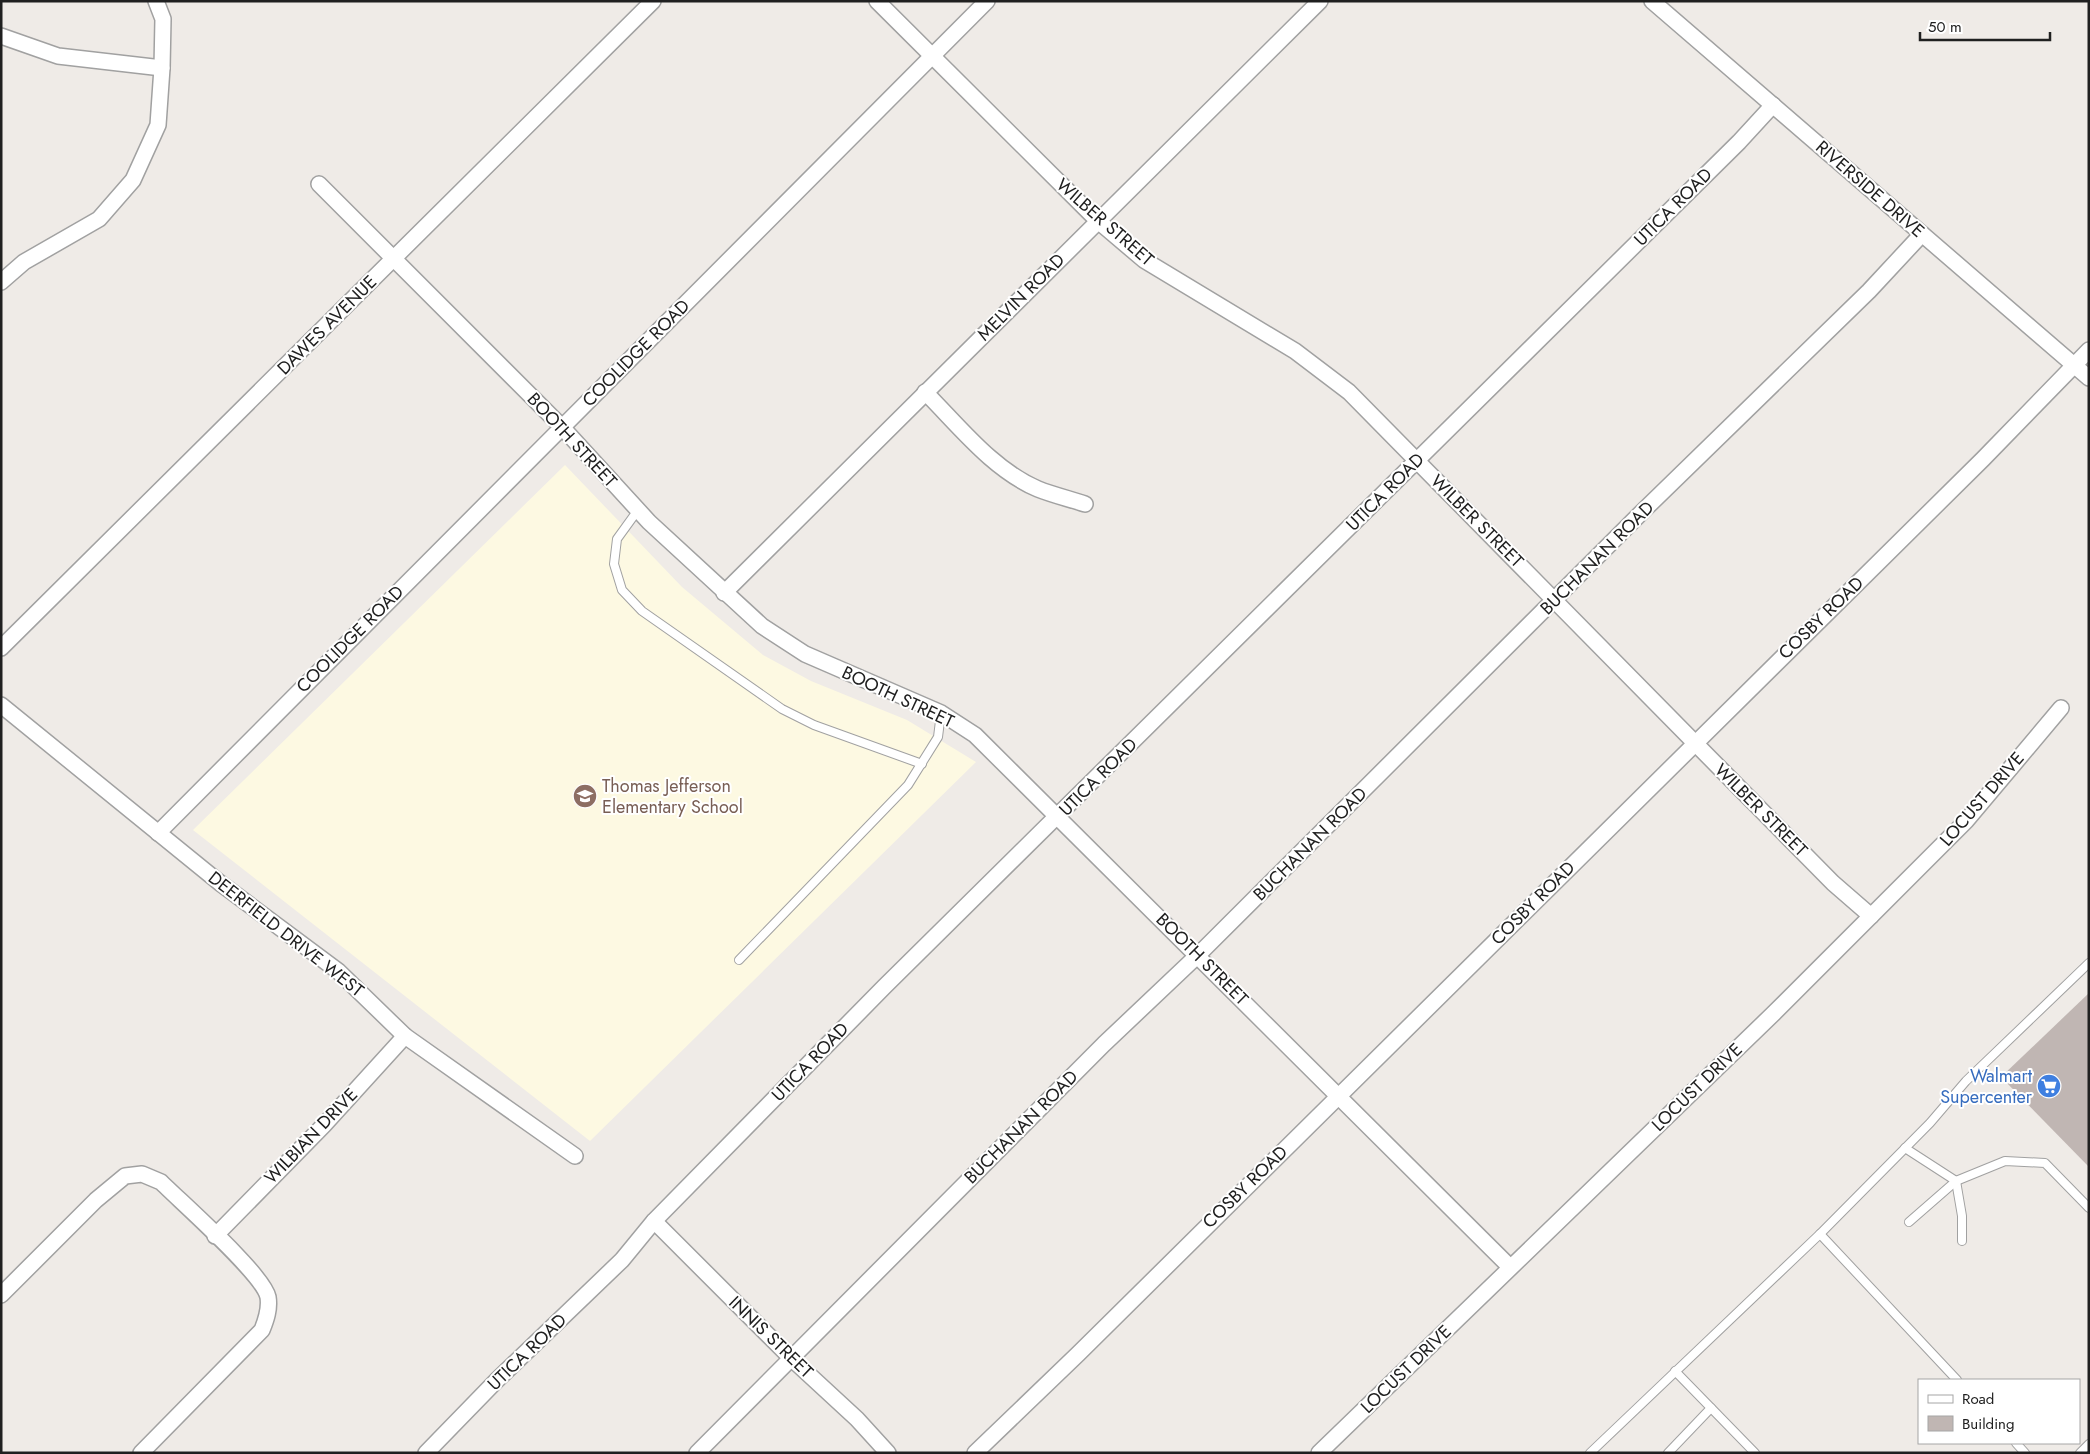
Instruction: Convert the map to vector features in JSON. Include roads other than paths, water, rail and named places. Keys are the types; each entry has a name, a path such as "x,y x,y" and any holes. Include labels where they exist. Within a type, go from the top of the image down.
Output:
{"street":[{"path":"1,282 24,262 99,219 133,180 158,125 163,19 156,1"},
{"name":"DAWES AVENUE","path":"1,648 653,1"},
{"name":"WILBER STREET","path":"876,1 1098,221 1144,260 1295,351 1349,392 1556,599 1833,883 1871,916"},
{"name":"COOLIDGE ROAD","path":"158,833 987,1"},
{"name":"MELVIN ROAD","path":"724,593 1320,1"},
{"name":"RIVERSIDE DRIVE","path":"1652,1 2089,378"},
{"path":"1,36 58,56 162,68"},
{"name":"UTICA ROAD","path":"426,1453 497,1380 622,1260 654,1221 884,987 1739,142 1773,105"},
{"name":"BOOTH STREET","path":"319,184 562,427 638,510 724,593 762,626 806,654 941,713 975,735 1059,816 1510,1267"},
{"name":"BUCHANAN ROAD","path":"697,1453 1104,1044 1198,955 1556,599 1870,291 1922,234"},
{"name":"COSBY ROAD","path":"975,1453 1338,1097 1694,742 1982,459 2073,364 2089,350"},
{"path":"925,392 975,444 1008,472 1037,488 1085,504"},
{"name":"DEERFIELD DRIVE WEST","path":"1,705 158,833 338,971 405,1036 575,1156"},
{"name":"LOCUST DRIVE","path":"1319,1453 1774,1013 1966,821 2061,708"},
{"name":"WILBIAN DRIVE","path":"215,1236 324,1125 405,1036"},
{"path":"1,1295 96,1200 125,1176 142,1174 161,1182 254,1274 268,1295 268,1316 262,1330 141,1453"},
{"name":"INNIS STREET","path":"654,1221 792,1359 856,1419 888,1453"}],"lane":[{"path":"638,510 617,539 614,564 622,590 642,611 782,709 814,725 922,764"},
{"path":"739,960 871,826 908,785 938,737 941,713"},
{"path":"1590,1453 1820,1234 1905,1148 1966,1082 2089,963"},
{"path":"1905,1148 1956,1181 1962,1216 1962,1241"},
{"path":"1909,1222 1956,1181 2005,1161 2046,1163 2089,1208"},
{"path":"1820,1234 1956,1379"},
{"path":"1675,1371 1755,1453"},
{"path":"1668,1453 1711,1408"},
{"path":"2080,1453 2089,1444"}],"place":[{"name":"Thomas Jefferson Elementary School","path":"585,796"},
{"name":"Walmart Supercenter","path":"2049,1086"}]}
